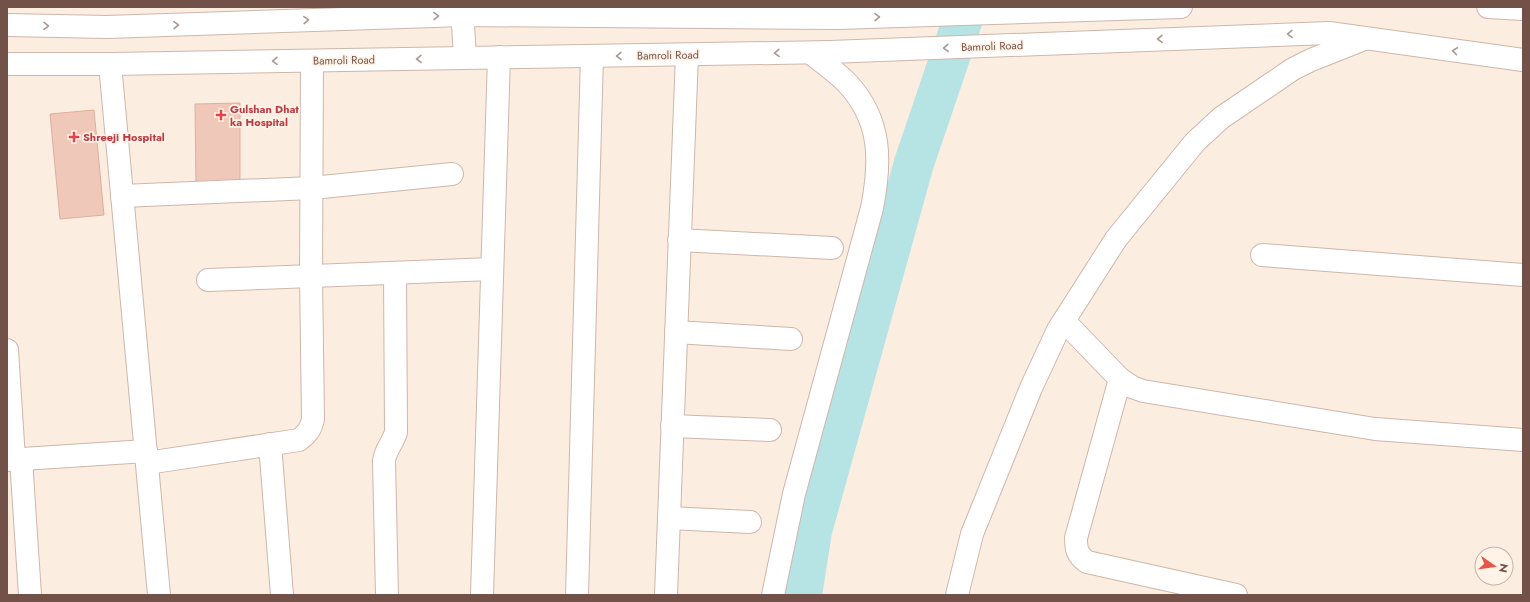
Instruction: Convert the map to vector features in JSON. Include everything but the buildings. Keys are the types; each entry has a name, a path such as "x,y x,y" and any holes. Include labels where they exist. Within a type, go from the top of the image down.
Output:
{"street":[{"path":"7,25 107,27 462,11 832,14 1181,7"},
{"path":"1488,7 1523,9"},
{"path":"462,11 465,58"},
{"name":"Bamroli Road","path":"7,64 110,64 821,52 1328,33 1523,60"},
{"path":"957,595 972,534 1031,388 1058,330 1116,239 1195,142 1221,118 1293,69 1311,60 1366,38"},
{"path":"773,595 794,494 872,208 877,180 878,146 871,123 861,102 821,52"},
{"path":"666,595 687,55"},
{"path":"576,595 592,56"},
{"path":"482,595 499,57"},
{"path":"14,459 147,457 298,440 311,428 312,60"},
{"path":"110,64 159,595"},
{"path":"122,196 312,188 452,174"},
{"path":"679,240 832,248"},
{"path":"1262,256 1523,274"},
{"path":"208,280 492,269"},
{"path":"388,595 384,461 385,454 396,432 395,273"},
{"path":"1064,321 1120,379 1132,387 1143,391 1375,429 1523,440"},
{"path":"676,332 791,339"},
{"path":"7,350 14,459 30,595"},
{"path":"1120,379 1076,538 1076,549 1080,557 1087,562 1236,595"},
{"path":"672,426 770,430"},
{"path":"270,444 282,595"},
{"path":"669,518 750,522"}],"waterway":[{"path":"802,595 812,531 914,163 967,7"}],"place":[{"name":"Gulshan Dhat ka Hospital","path":"221,115"},
{"name":"Shreeji Hospital","path":"74,137"}]}
